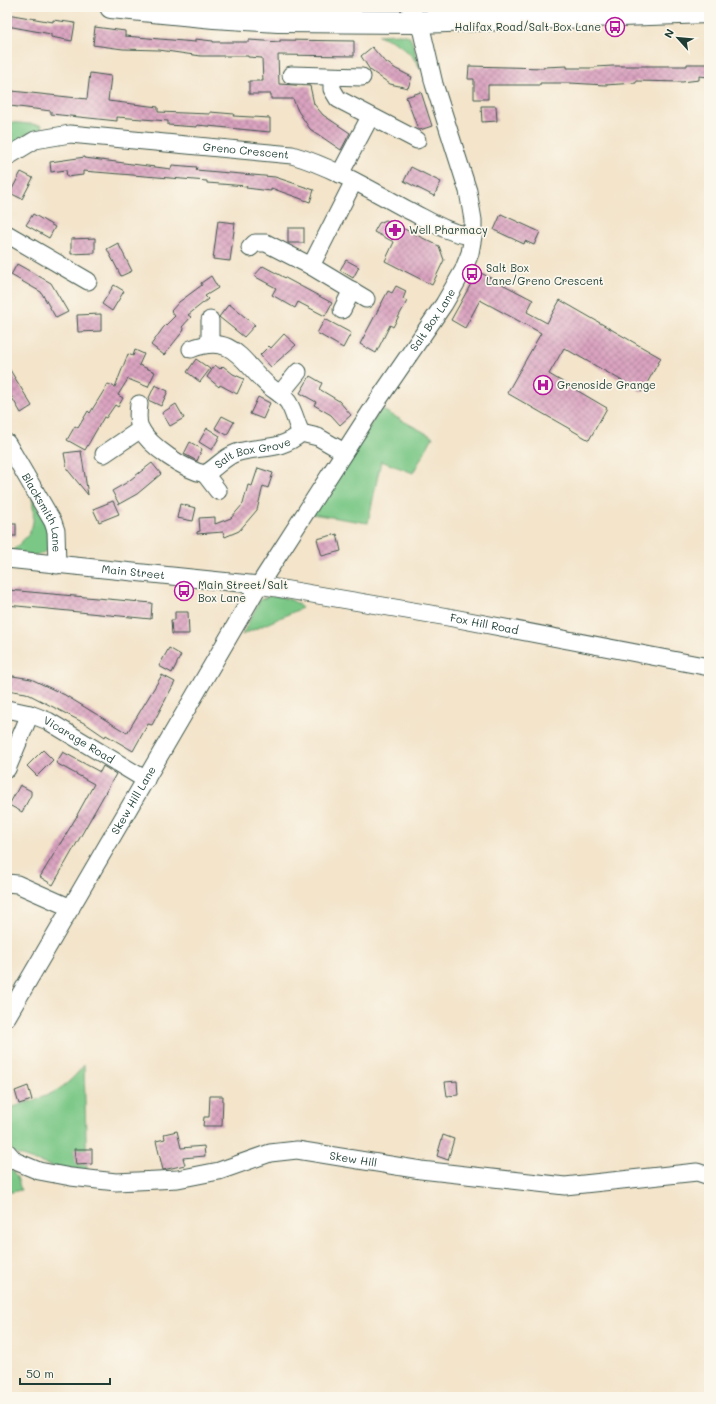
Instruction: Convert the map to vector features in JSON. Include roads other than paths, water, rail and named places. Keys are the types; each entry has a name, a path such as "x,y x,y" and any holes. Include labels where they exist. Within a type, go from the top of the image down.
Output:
{"highway":[{"path":"112,7 207,17 278,21 343,20 414,14 709,12"}],"street":[{"name":"Salt Box Lane","path":"259,585 344,452 454,288 470,253 473,236 473,220 468,191 434,84 414,14"},
{"path":"291,75 362,77"},
{"path":"332,77 333,94 338,99 370,117 417,140"},
{"path":"310,266 347,178 370,117"},
{"name":"Greno Crescent","path":"7,157 35,140 70,134 292,155 311,161 347,178 450,232 473,236"},
{"path":"7,234 88,282"},
{"path":"250,248 255,243 266,243 310,266 359,295 342,310"},
{"path":"191,349 210,343 210,320"},
{"name":"Salt Box Grove","path":"210,343 224,346 241,356 269,386 280,394 288,402 301,433"},
{"path":"280,394 298,372"},
{"path":"104,454 141,429 138,420 139,404"},
{"name":"Salt Box Grove","path":"141,429 162,452 197,472 205,474 218,491"},
{"name":"Salt Box Grove","path":"301,433 327,441 344,452"},
{"name":"Salt Box Grove","path":"205,474 234,453 278,446 294,439 301,433"},
{"name":"Blacksmith Lane","path":"7,443 53,522 56,531 57,564"},
{"name":"Main Street","path":"7,559 259,585"},
{"name":"Fox Hill Road","path":"259,585 448,617 709,667"},
{"name":"Skew Hill Lane","path":"7,1016 259,585"},
{"name":"Vicarage Road","path":"7,708 30,714 48,721 146,780"},
{"path":"7,769 30,714"},
{"path":"7,883 17,884 71,908"},
{"name":"Skew Hill","path":"7,1152 15,1161 39,1171 70,1177 116,1182 178,1179 219,1171 270,1153 297,1150 421,1170 565,1186 697,1172 709,1176"}],"place":[{"name":"Halifax Road/Salt Box Lane","path":"615,27"},
{"name":"Well Pharmacy","path":"395,230"},
{"name":"Salt Box Lane/Greno Crescent","path":"472,274"},
{"name":"Grenoside Grange","path":"543,385"},
{"name":"Main Street/Salt Box Lane","path":"184,591"}]}
